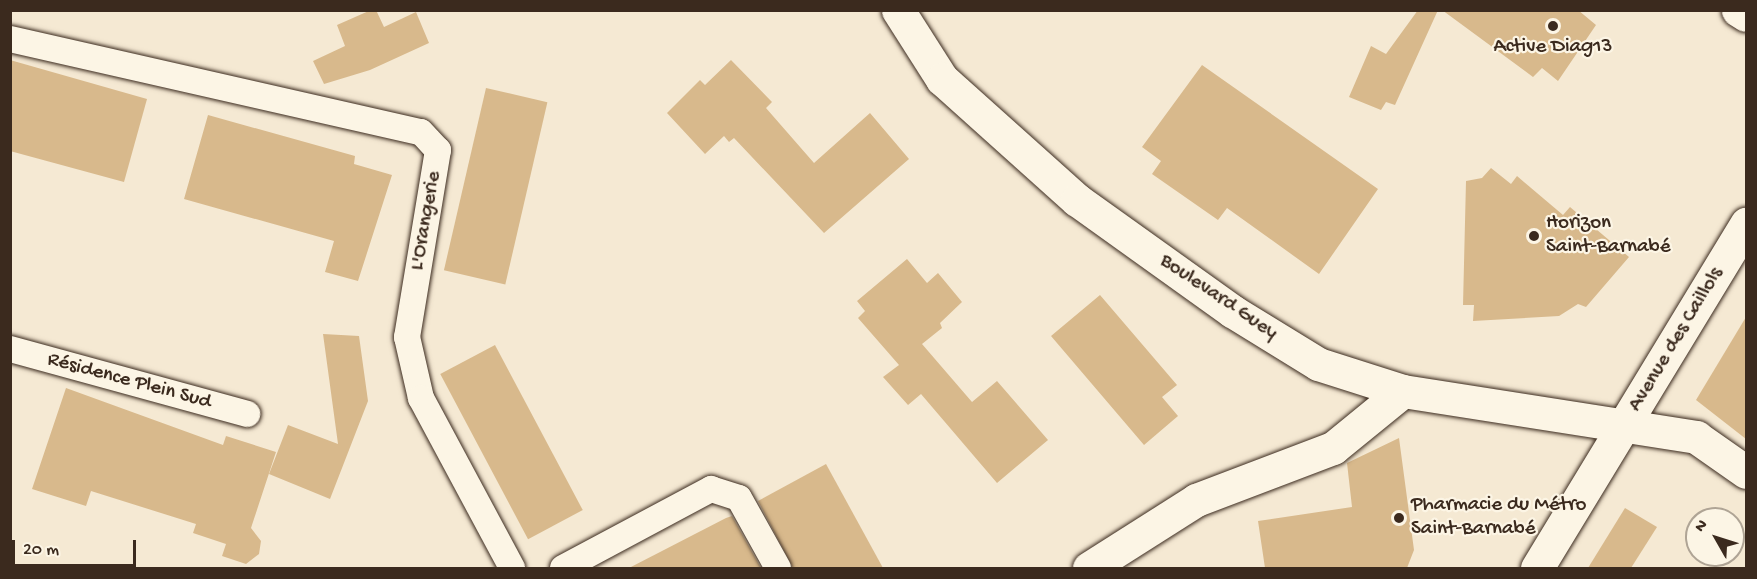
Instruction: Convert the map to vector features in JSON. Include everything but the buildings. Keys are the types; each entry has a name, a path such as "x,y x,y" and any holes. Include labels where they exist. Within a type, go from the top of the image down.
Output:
{"street":[{"name":"Boulevard Guey","path":"898,10 942,79 1077,200 1233,310 1318,364 1403,392 1696,437 1746,472"},
{"path":"1738,10 1746,15"},
{"name":"Avenue des Caillols","path":"1538,568 1746,224"},
{"path":"1089,568 1196,500 1333,448 1403,392"}],"lane":[{"name":"L'Orangerie","path":"10,39 421,132 438,150 407,337 421,398 512,568"},
{"name":"Résidence Plein Sud","path":"10,349 247,414"},
{"path":"563,568 711,489 739,498 778,568"}],"place":[{"name":"Active Diag13","path":"1553,26"},
{"name":"Horizon Saint-Barnabé","path":"1534,236"},
{"name":"Pharmacie du Métro Saint-Barnabé","path":"1399,518"}]}
